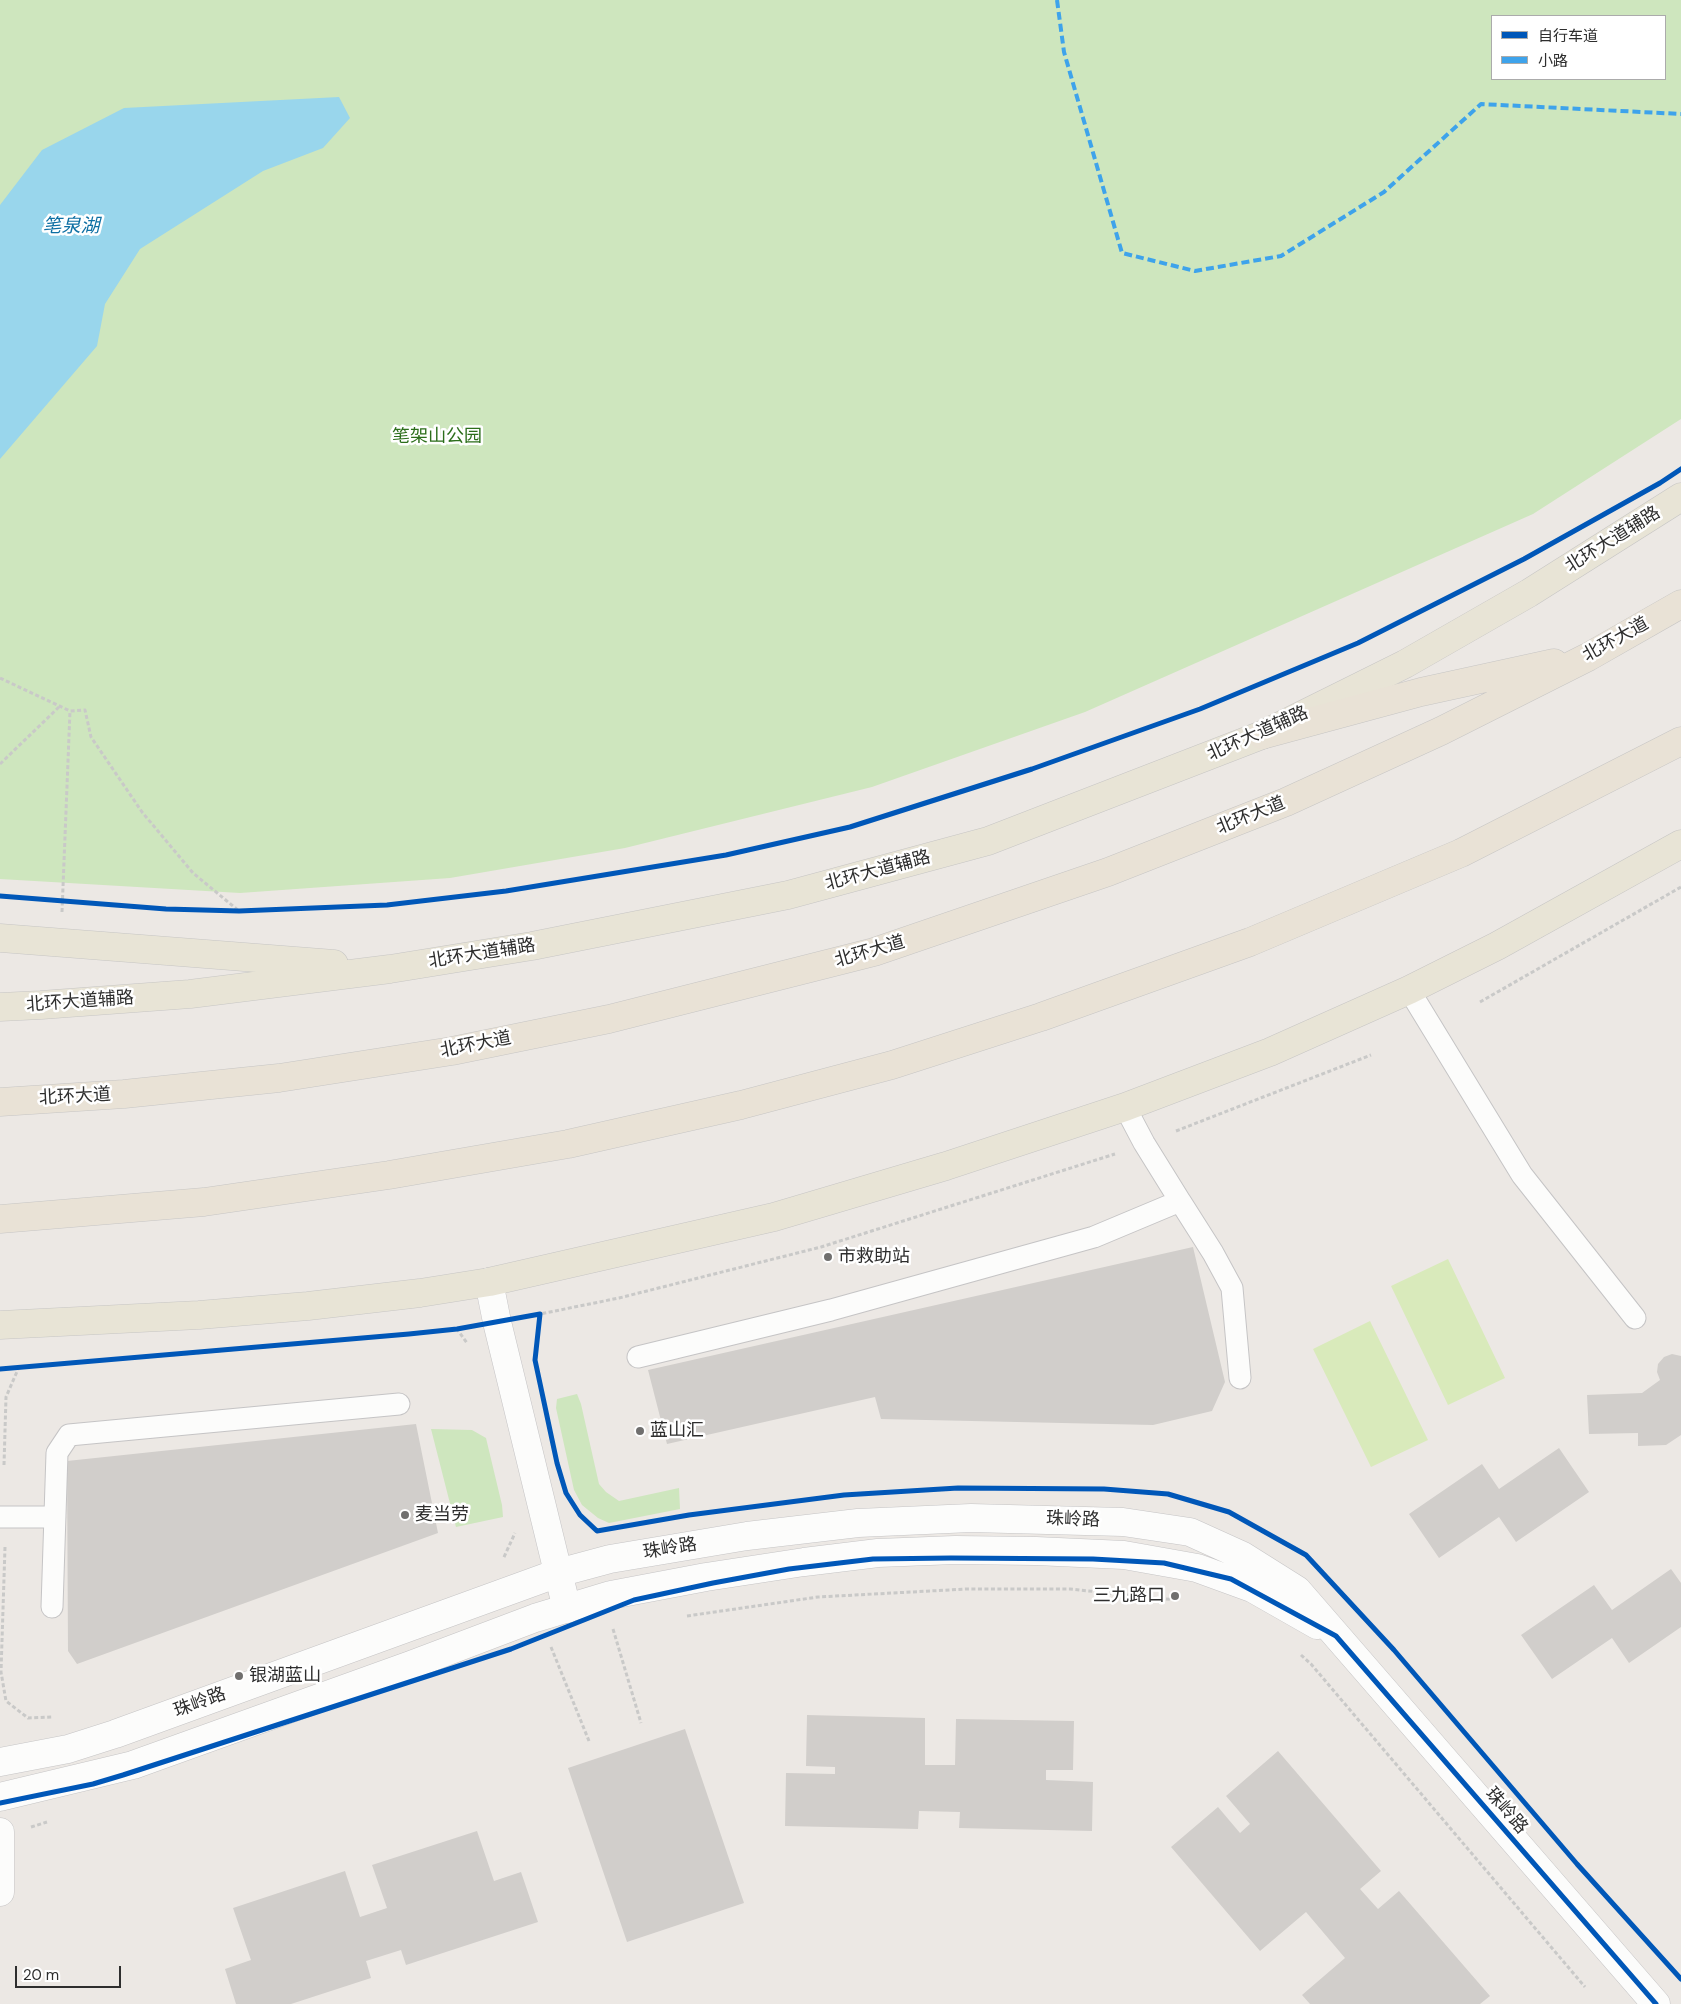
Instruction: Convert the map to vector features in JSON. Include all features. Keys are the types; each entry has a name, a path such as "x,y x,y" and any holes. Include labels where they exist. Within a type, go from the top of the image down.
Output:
{"highway":[{"name":"北环大道","path":"0,1102 124,1094 280,1078 452,1050 609,1019 874,952 1108,872 1286,802 1441,731 1588,657 1681,604"},
{"path":"1262,735 1421,692 1588,657"},
{"path":"0,1219 204,1202 389,1176 568,1144 741,1105 892,1065 1041,1017 1250,942 1461,853 1681,741"}],"main road":[{"name":"北环大道辅路","path":"0,1006 41,1005 190,994 390,969 532,946 788,896 988,841 1262,735 1405,664 1529,593 1681,497"},
{"path":"0,1325 199,1315 298,1307 420,1293 489,1282 774,1217 946,1166 1126,1107 1270,1052 1409,990 1497,946 1681,844"},
{"path":"0,938 390,969"}],"street":[{"path":"489,1282 501,1342 567,1609"},
{"name":"珠岭路","path":"0,1762 68,1749 115,1734 558,1573 610,1559 747,1536 858,1523 970,1518 1122,1522 1190,1532 1243,1556 1297,1590 1656,2004"},
{"name":"珠岭路","path":"0,1797 133,1765 411,1665 535,1618 611,1596 706,1577 878,1553 955,1550 1124,1555 1197,1568 1252,1588 1336,1636"},
{"path":"0,1832 0,1892"}],"lane":[{"path":"1409,990 1522,1175 1635,1318"},
{"path":"1126,1107 1144,1143 1213,1253 1232,1288 1240,1378"},
{"path":"638,1357 830,1310 1094,1237 1180,1201"},
{"path":"52,1607 57,1453 69,1435 399,1404"},
{"path":"0,1517 55,1517"}],"path":[{"path":"0,678 70,711 85,710 91,737 142,812 193,873 239,911"},
{"path":"0,764 60,706"},
{"path":"62,915 70,711"},
{"path":"1480,1002 1681,887"},
{"path":"59,901 68,901"},
{"path":"230,911 249,911"},
{"path":"1176,1131 1371,1055"},
{"path":"536,1351 540,1314 619,1298 821,1247 1115,1154"},
{"path":"4,1465 6,1397 19,1367 458,1329 472,1349"},
{"path":"575,1508 597,1530 603,1530"},
{"path":"500,1565 516,1532"},
{"path":"5,1547 1,1672 6,1701 28,1718 61,1716"},
{"path":"679,1617 818,1597 967,1589 1070,1589 1184,1600"},
{"path":"622,1626 612,1628 642,1723"},
{"path":"551,1646 589,1741"},
{"path":"1297,1652 1312,1664 1585,1987"},
{"path":"1640,1933 1681,1979"}],"green space":[{"name":"笔架山公园","path":"0,0 1681,0 1681,419 1533,514 1085,712 872,787 625,848 450,878 240,893 0,879"},
{"path":"1448,1259 1505,1378 1448,1405 1391,1286"},
{"path":"1370,1321 1428,1440 1371,1467 1313,1349"},
{"path":"577,1394 581,1404 599,1484 606,1492 619,1501 679,1488 680,1509 609,1523 598,1518 582,1505 574,1490 556,1408 557,1399"},
{"path":"431,1429 472,1430 486,1438 502,1505 503,1517 456,1527"}],"water":[{"name":"笔泉湖","path":"339,97 350,118 323,148 263,171 140,249 105,304 97,346 0,459 0,205 42,150 124,108"}],"building":[{"path":"1193,1247 1225,1382 1212,1411 1153,1425 881,1419 875,1397 667,1444 648,1370"},
{"path":"1672,1354 1681,1356 1681,1435 1666,1445 1638,1446 1638,1433 1589,1434 1587,1395 1642,1393 1660,1380 1657,1372 1658,1364 1664,1357"},
{"path":"416,1424 438,1533 77,1664 68,1651 67,1461"},
{"path":"1559,1448 1589,1492 1516,1542 1499,1517 1439,1558 1409,1514 1482,1464 1499,1489"},
{"path":"1671,1569 1681,1583 1681,1627 1629,1663 1612,1638 1552,1679 1521,1635 1594,1585 1612,1610"},
{"path":"807,1715 925,1718 925,1765 955,1765 956,1719 1074,1721 1073,1770 1046,1770 1046,1780 1093,1782 1092,1831 959,1828 960,1812 919,1811 918,1829 785,1826 786,1773 835,1774 835,1767 806,1766"},
{"path":"685,1729 744,1903 627,1942 568,1768"},
{"path":"1278,1751 1381,1871 1360,1889 1378,1909 1399,1891 1490,1996 1480,2004 1310,2004 1302,1995 1345,1958 1306,1912 1260,1951 1171,1847 1218,1807 1240,1833 1250,1824 1226,1796"},
{"path":"477,1831 494,1881 521,1872 538,1922 406,1965 401,1950 366,1961 371,1978 291,2004 236,2004 225,1969 251,1960 233,1908 345,1871 360,1917 387,1908 372,1865"}],"marked path":[{"path":"1057,0 1064,52 1122,253 1195,271 1281,256 1384,192 1481,104 1681,114"}],"cycle path":[{"path":"0,896 166,909 239,911 387,905 506,891 726,855 850,827 1032,769 1200,709 1358,643 1524,559 1660,483 1681,469"},
{"path":"0,1369 409,1334 457,1329 540,1314 535,1360 557,1463 566,1493 580,1515 597,1531 689,1515 844,1495 958,1488 1104,1489 1168,1494 1229,1512 1306,1555 1394,1650 1577,1864 1681,1979"},
{"path":"0,1803 93,1784 123,1775 511,1649 634,1600 713,1583 789,1569 873,1559 1093,1559 1164,1563 1231,1579 1336,1636 1656,2004"}],"place":[{"name":"市救助站","path":"828,1257"},
{"name":"蓝山汇","path":"640,1431"},
{"name":"麦当劳","path":"405,1515"},
{"name":"三九路口","path":"1175,1596"},
{"name":"银湖蓝山","path":"239,1676"}]}
